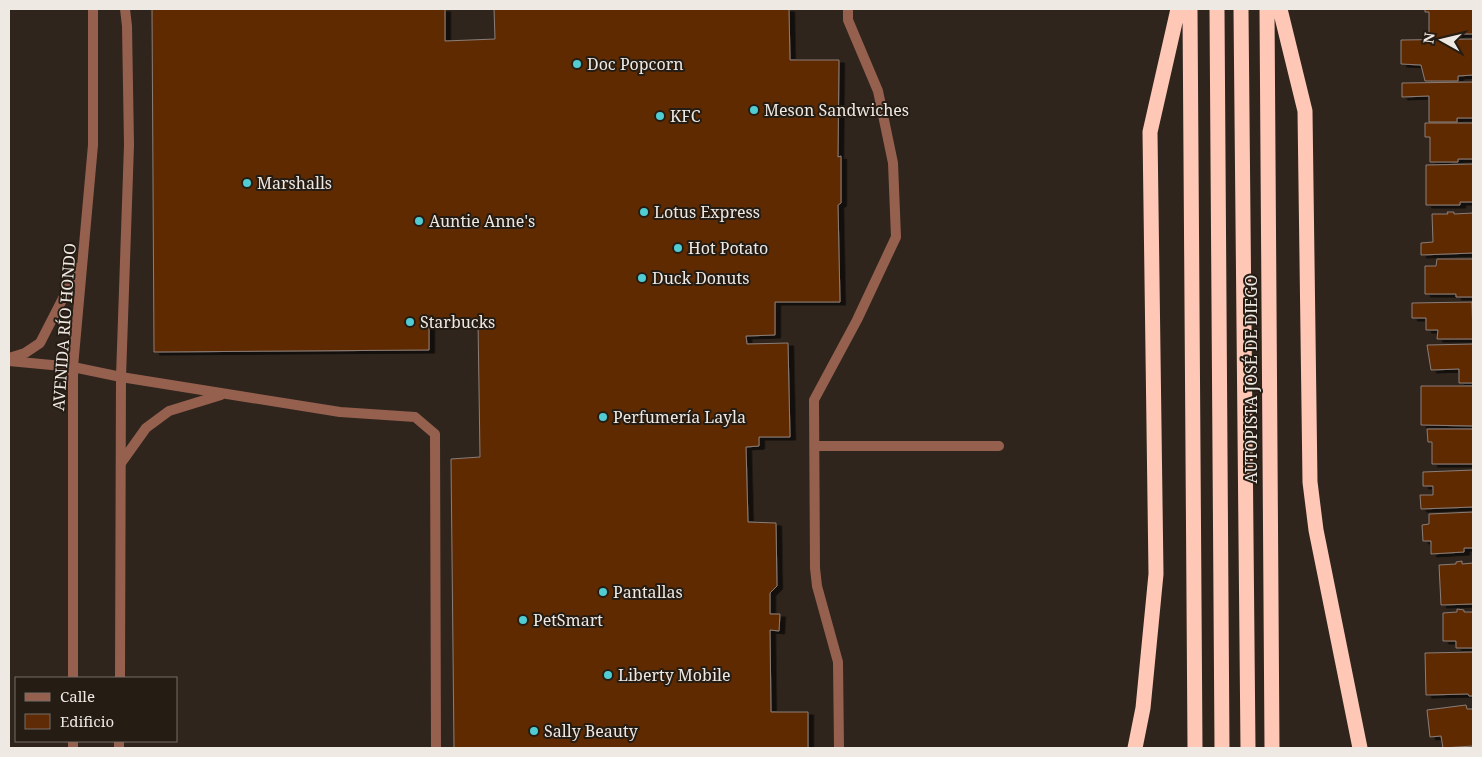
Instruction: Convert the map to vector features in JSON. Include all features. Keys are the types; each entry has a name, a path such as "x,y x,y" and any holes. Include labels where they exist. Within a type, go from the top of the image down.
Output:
{"highway":[{"path":"1135,748 1144,699 1156,574 1150,132 1178,9"},
{"path":"1190,9 1195,748"},
{"path":"1216,9 1222,748"},
{"path":"1241,9 1248,748"},
{"name":"AUTOPISTA JOSÉ DE DIEGO","path":"1266,9 1272,748"},
{"path":"1280,9 1305,111 1311,492 1316,530 1360,748"}],"street":[{"name":"AVENIDA RÍO HONDO","path":"73,677 73,367 92,145 93,9"},
{"path":"120,677 122,377 129,145 128,26 125,9"},
{"path":"839,748 838,662 817,586 815,568 814,400 857,320 896,237 893,163 878,91 848,20 848,9"},
{"path":"9,359 25,354 40,343 82,261"},
{"path":"9,359 73,367 122,377 340,412 415,417 435,434 436,748"},
{"path":"121,464 146,428 169,411 226,394"},
{"path":"814,446 999,446"}],"building":[{"path":"152,9 445,9 445,41 495,39 494,9 789,9 790,60 839,60 838,157 841,156 841,203 838,205 840,302 775,302 775,335 746,336 747,344 788,343 790,437 759,437 759,446 746,447 748,522 776,523 777,586 770,593 770,614 780,614 779,631 770,630 771,712 808,712 808,748 454,748 451,459 480,457 478,320 429,320 429,350 154,352"},
{"path":"1425,9 1473,9 1473,34 1459,34 1458,39 1429,39 1429,12 1425,12"},
{"path":"1473,39 1473,75 1458,76 1458,81 1425,81 1421,65 1401,64 1401,40"},
{"path":"1473,82 1473,118 1457,118 1457,122 1429,122 1429,96 1402,97 1402,83"},
{"path":"1425,123 1473,123 1473,159 1458,159 1458,162 1430,162 1430,137 1425,137"},
{"path":"1473,164 1473,202 1460,202 1460,205 1426,205 1426,165"},
{"path":"1447,212 1454,212 1454,214 1473,213 1473,253 1421,255 1421,243 1433,242 1432,214 1448,214"},
{"path":"1437,259 1473,259 1473,297 1456,297 1456,294 1425,294 1425,266 1436,266"},
{"path":"1472,302 1473,339 1437,339 1438,330 1426,330 1426,318 1412,318 1412,303"},
{"path":"1473,344 1473,383 1459,383 1459,369 1431,370 1427,345"},
{"path":"1421,386 1473,386 1473,426 1421,425"},
{"path":"1427,429 1473,429 1473,464 1432,464 1432,442 1428,442"},
{"path":"1473,470 1473,507 1421,509 1420,495 1433,495 1433,486 1423,486 1423,472"},
{"path":"1473,512 1473,548 1464,548 1464,552 1431,554 1431,541 1423,541 1422,525 1429,524 1429,514"},
{"path":"1462,561 1462,564 1473,563 1473,604 1441,605 1439,565 1456,564 1456,562"},
{"path":"1457,609 1464,610 1464,612 1473,612 1473,648 1456,648 1456,641 1443,641 1443,613 1457,612"},
{"path":"1473,652 1473,696 1468,694 1426,695 1425,653"},
{"path":"1466,705 1467,709 1473,709 1473,746 1443,748 1441,736 1430,737 1427,710"}],"place":[{"name":"Doc Popcorn","path":"577,64"},
{"name":"Meson Sandwiches","path":"754,110"},
{"name":"KFC","path":"660,116"},
{"name":"Marshalls","path":"247,183"},
{"name":"Lotus Express","path":"644,212"},
{"name":"Auntie Anne's","path":"419,221"},
{"name":"Hot Potato","path":"678,248"},
{"name":"Duck Donuts","path":"642,278"},
{"name":"Starbucks","path":"410,322"},
{"name":"Perfumería Layla","path":"603,417"},
{"name":"Pantallas","path":"603,592"},
{"name":"PetSmart","path":"523,620"},
{"name":"Liberty Mobile","path":"608,675"},
{"name":"Sally Beauty","path":"534,731"}]}
